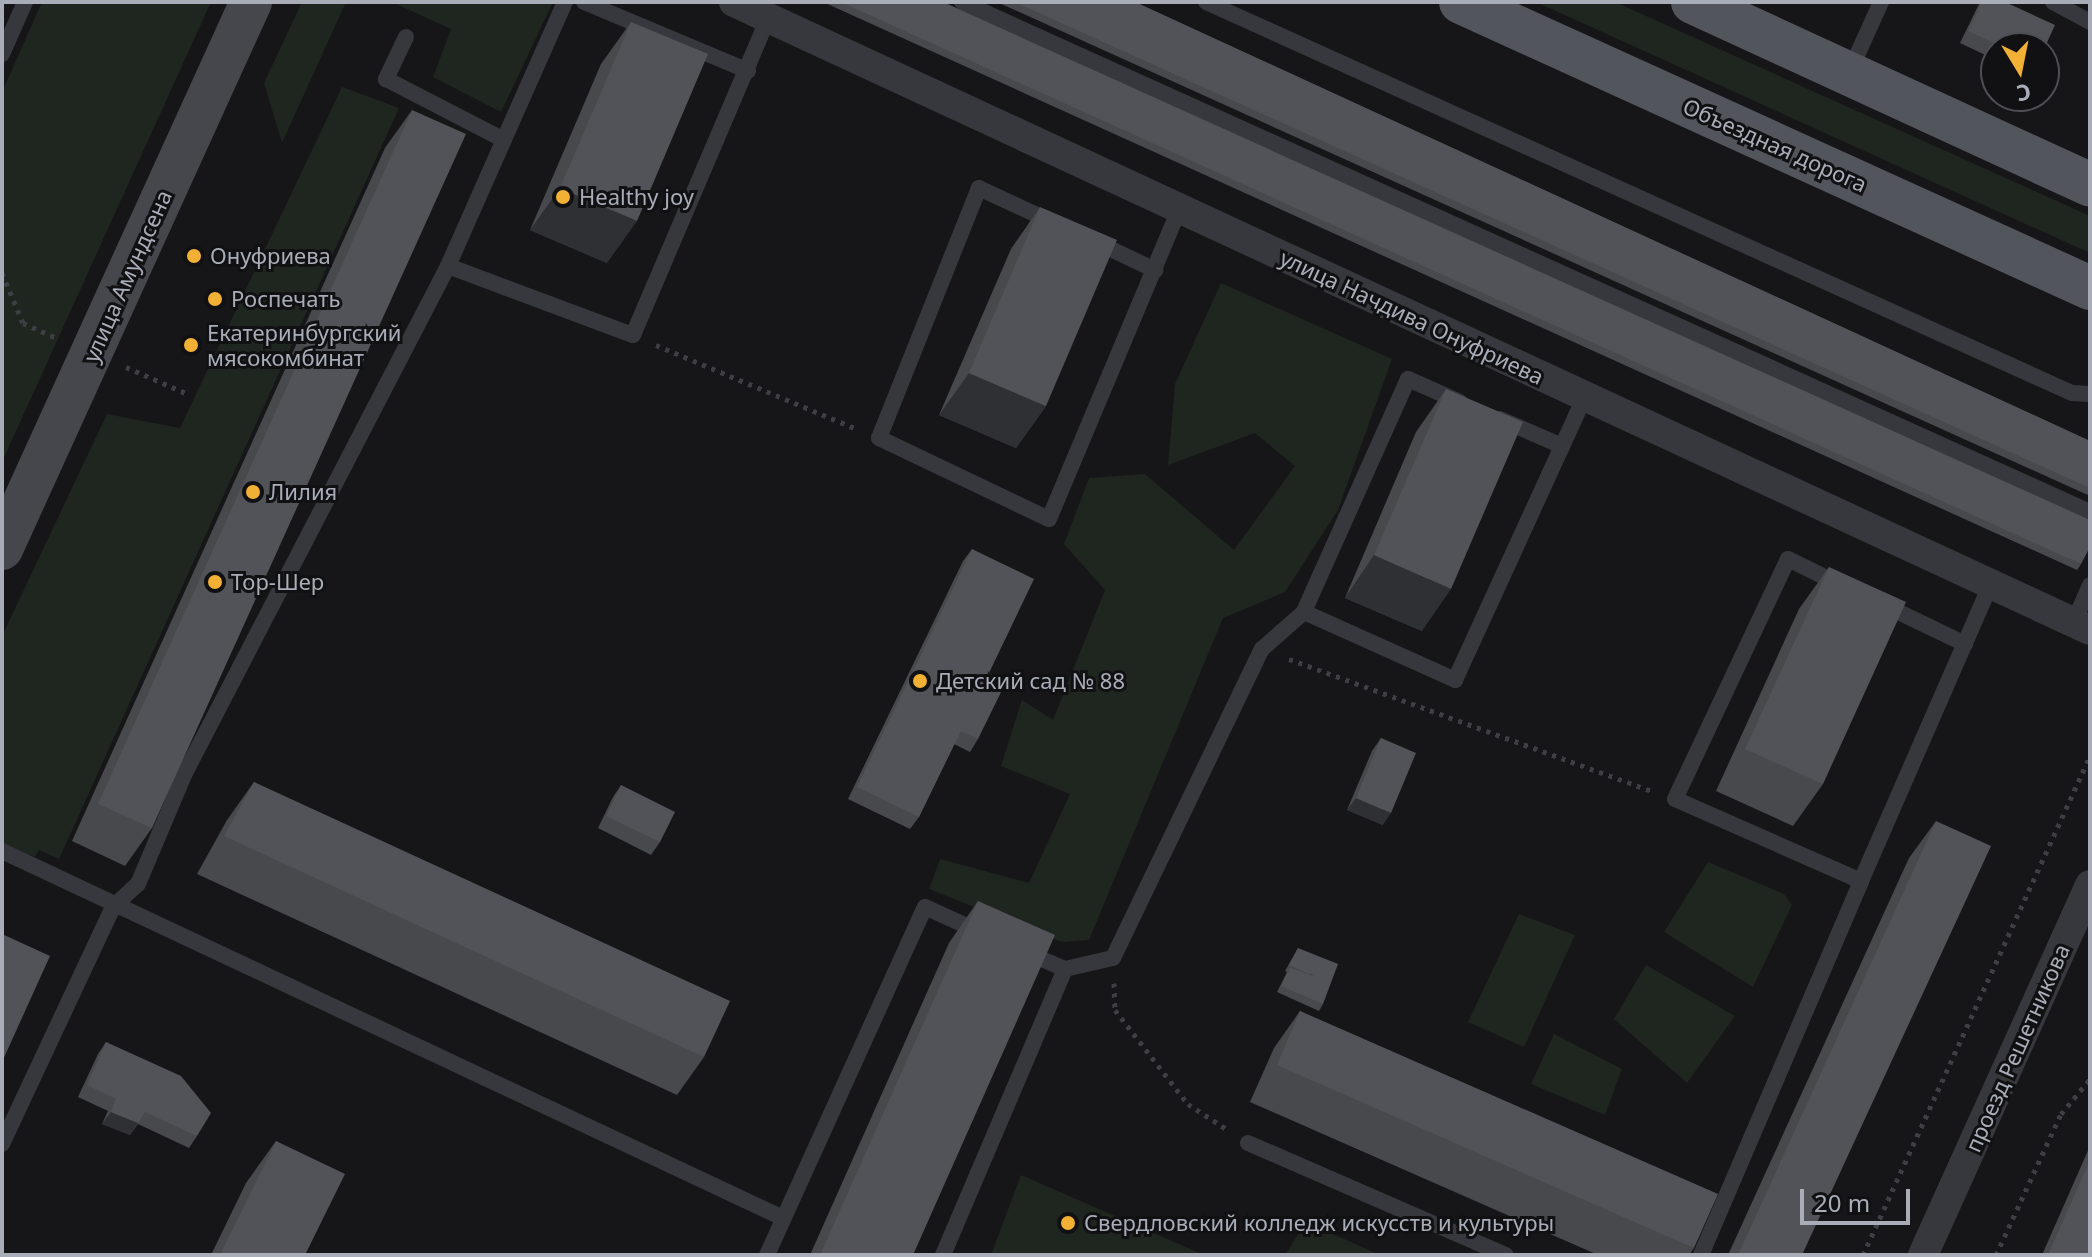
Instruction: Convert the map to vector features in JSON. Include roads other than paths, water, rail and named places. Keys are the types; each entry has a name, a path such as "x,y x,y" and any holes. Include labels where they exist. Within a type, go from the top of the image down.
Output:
{"main road":[{"name":"улица Амундсена","path":"2,549 251,2"},
{"name":"Объездная дорога","path":"1461,2 2090,288"},
{"path":"1693,2 2090,185"}],"street":[{"name":"улица Начдива Онуфриева","path":"734,2 2082,626"},
{"name":"проезд Решетникова","path":"1923,1255 2090,885"}],"lane":[{"path":"2,54 25,2"},
{"path":"2,1144 113,907 138,884 185,773 448,266 565,2"},
{"path":"584,2 748,71"},
{"path":"962,2 2090,512"},
{"path":"1206,2 2072,393 2090,394"},
{"path":"1848,74 1881,2"},
{"path":"2053,2 2090,22"},
{"path":"448,266 633,335 768,18"},
{"path":"406,37 386,79 502,139"},
{"path":"1155,270 979,188 879,438 1049,519 1155,270 1179,210"},
{"path":"767,1255 925,907 1065,969 1113,958 1262,649 1304,612 1408,379 1562,446"},
{"path":"1304,612 1455,680 1585,396"},
{"path":"1861,881 1675,799 1788,559 1965,644"},
{"path":"2082,626 2090,585"},
{"path":"1701,1255 1990,586"},
{"path":"2,851 113,907 783,1218"},
{"path":"943,1255 1065,969"},
{"path":"1248,1143 1506,1255"}],"place":[{"name":"Healthy joy","path":"563,197"},
{"name":"Онуфриева","path":"194,256"},
{"name":"Роспечать","path":"215,299"},
{"name":"Екатеринбургский мясокомбинат","path":"191,345"},
{"name":"Лилия","path":"253,492"},
{"name":"Тор-Шер","path":"215,582"},
{"name":"Детский сад № 88","path":"920,681"},
{"name":"Свердловский колледж искусств и культуры","path":"1068,1223"}]}
